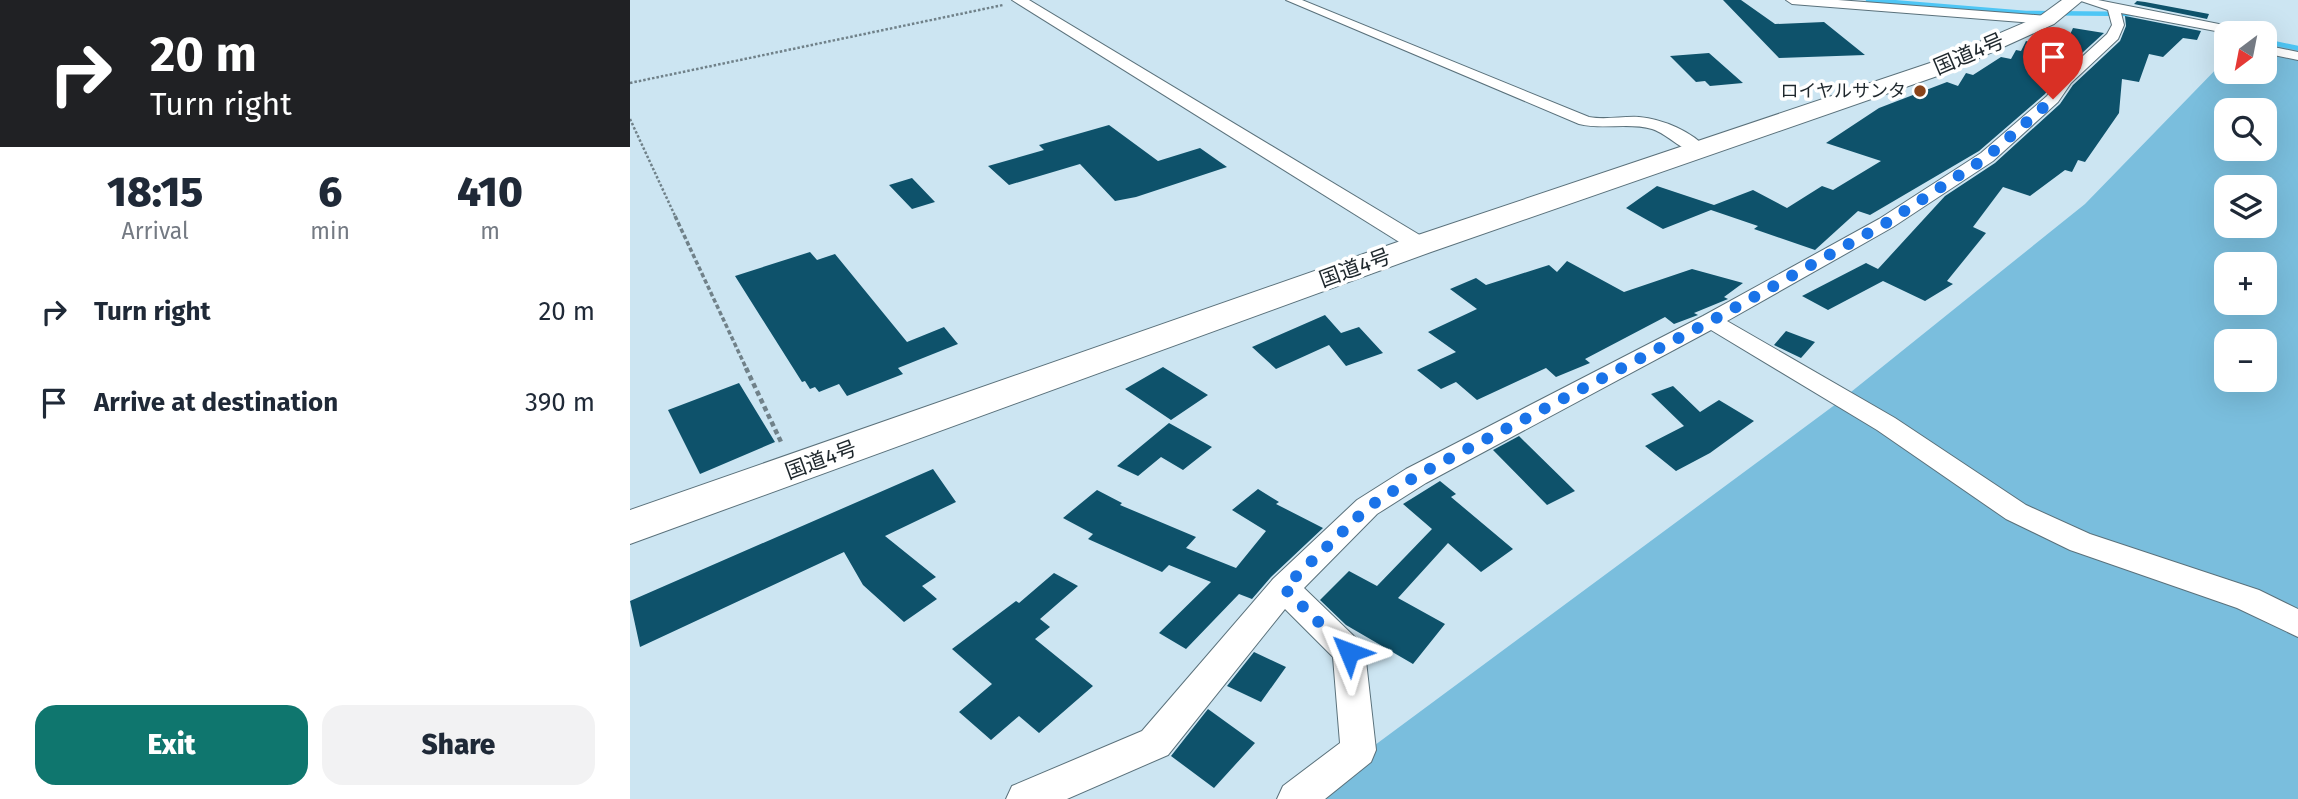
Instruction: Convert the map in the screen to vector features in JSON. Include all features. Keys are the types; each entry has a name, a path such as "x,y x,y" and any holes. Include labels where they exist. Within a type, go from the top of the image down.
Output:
{"highway":[{"name":"国道4号","path":"630,527 1420,245 1938,68 2056,10"}],"street":[{"path":"1023,0 1420,245"},
{"path":"1292,0 1585,121 1599,125 1643,122 1666,129 1700,150"},
{"path":"1792,0 2056,10"},
{"path":"2084,0 2118,17 2214,29"},
{"path":"1025,799 1155,743 1284,588 1367,508 1416,476 1711,321 1886,223 1987,157 2053,99 2065,79 2113,36 2118,17"},
{"path":"2158,31 2214,40"},
{"path":"2277,41 2298,45"},
{"path":"2277,52 2298,56"},
{"path":"1711,321 1885,424 2016,512 2080,542 2248,599 2298,624"},
{"path":"1284,588 1349,652 1358,750 1296,799"}],"path":[{"path":"630,83 1023,0"},
{"path":"630,120 794,470"}],"shaded area":[{"path":"2277,44 2298,48 2298,799 1302,799 1836,404 2085,204 2214,71 2214,84 2277,84"}],"building":[{"path":"1723,0 1741,0 1775,24 1824,22 1865,55 1779,58"},
{"path":"2137,1 2209,14 2207,19 2134,4"},
{"path":"2125,16 2201,31 2197,40 2183,38 2163,57 2149,54 2139,82 2122,79 2119,113 2085,162 2078,160 2072,172 2065,170 2030,196 2003,187 1973,227 1986,233 1947,281 1953,284 1925,301 1883,281 1828,310 1802,296 1866,263 1878,269 1945,196 1995,163 2060,104 2073,85 2120,41 2126,26"},
{"path":"2073,28 2104,33 2058,75 2045,94 1979,151 1870,215 1858,211 1815,250 1754,229 1758,226 1711,210 1663,229 1626,208 1657,186 1714,205 1753,190 1787,208 1822,186 1833,190 1881,161 1826,143 1879,108 1947,82 1958,86 1966,73 1973,75 2001,57 2011,59 2016,50 2021,51 2026,41 2030,42 2040,35 2067,41"},
{"path":"1709,53 1743,83 1710,86 1705,81 1696,82 1670,56"},
{"path":"1109,125 1158,161 1200,148 1227,167 1136,197 1115,201 1080,164 1009,185 988,166 1044,150 1039,145"},
{"path":"912,178 935,202 912,209 889,185"},
{"path":"810,252 817,260 835,254 907,342 944,327 958,344 898,368 903,374 847,396 839,384 819,392 815,387 810,389 805,381 802,382 735,276"},
{"path":"1567,261 1624,292 1692,269 1743,283 1724,297 1728,299 1694,313 1698,315 1674,324 1665,317 1585,359 1590,363 1556,377 1546,368 1477,400 1456,382 1441,389 1417,370 1456,352 1428,332 1477,309 1450,289 1476,278 1486,285 1549,265 1557,272"},
{"path":"1325,315 1341,333 1359,327 1383,353 1346,366 1329,345 1276,369 1252,347"},
{"path":"1786,331 1815,342 1801,358 1774,345"},
{"path":"1163,367 1208,395 1171,420 1125,389"},
{"path":"739,383 775,442 700,474 668,410"},
{"path":"1673,386 1700,412 1719,400 1754,421 1710,453 1676,471 1645,446 1684,426 1651,394"},
{"path":"1169,423 1212,447 1183,470 1161,457 1138,476 1117,466"},
{"path":"1519,436 1575,491 1547,505 1493,450"},
{"path":"933,469 956,502 885,536 936,577 922,586 937,599 904,622 863,585 844,552 640,647 630,601"},
{"path":"1440,481 1456,494 1451,497 1513,549 1481,572 1448,543 1398,598 1445,624 1413,664 1346,625 1320,600 1349,571 1377,586 1432,529 1403,504"},
{"path":"1258,489 1279,502 1276,504 1323,528 1271,577 1252,599 1239,594 1186,649 1159,633 1211,582 1169,565 1162,572 1088,539 1093,534 1063,518 1097,490 1122,503 1120,505 1196,537 1186,548 1236,568 1266,531 1232,510"},
{"path":"1054,573 1078,586 1040,619 1050,627 1035,639 1093,686 1039,733 1019,716 991,740 959,712 992,684 952,649 1016,601 1019,603"},
{"path":"1254,652 1286,667 1261,702 1227,686"},
{"path":"1208,709 1255,743 1214,788 1171,756"}],"waterway":[{"path":"1868,0 2026,13 2133,14"},
{"path":"2277,44 2298,48"}],"place":[{"name":"ロイヤルサンタ","path":"1920,91"}],"route":[{"path":"1349,652 1284,588 1367,508 1416,476 1711,321 1886,223 1987,157 2053,99"}]}
